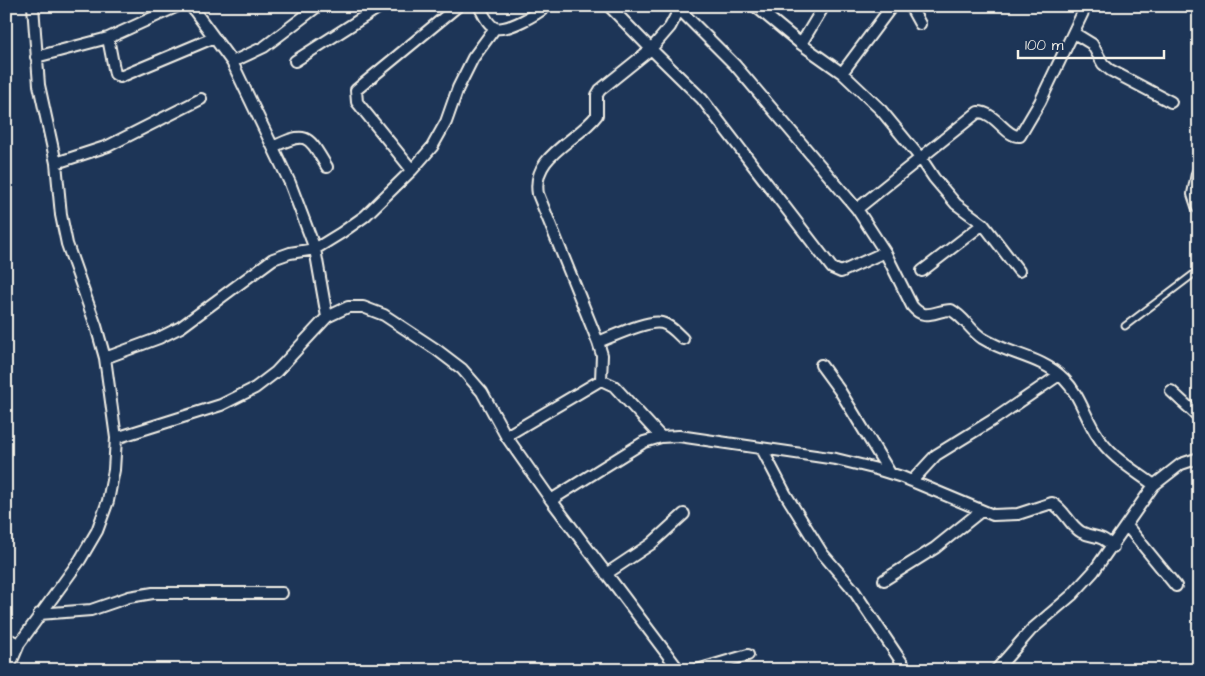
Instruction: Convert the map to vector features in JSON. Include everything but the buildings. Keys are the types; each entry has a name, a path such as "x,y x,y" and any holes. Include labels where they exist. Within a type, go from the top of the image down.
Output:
{"main road":[{"path":"1199,174 1195,194 1199,206"}],"street":[{"path":"8,670 19,644 80,560 97,531 108,501 114,470 116,438 104,358 96,326 67,244 61,215 56,163 39,85 32,6"},
{"path":"36,57 108,38 178,6"},
{"path":"191,6 232,62 273,146 305,220 315,250 327,317"},
{"path":"232,62 264,47 318,6"},
{"path":"295,61 381,6"},
{"path":"412,170 357,102 356,90 458,6"},
{"path":"479,6 488,22 495,28 503,28 524,20 547,6"},
{"path":"609,6 702,99 832,268 841,272 885,252"},
{"path":"756,6 780,29 842,72 881,110 956,204 983,224 1019,271"},
{"path":"800,44 824,6"},
{"path":"842,72 892,6"},
{"path":"910,6 920,24"},
{"path":"858,209 922,160 978,112 990,115 1012,134 1020,136 1040,102 1086,6"},
{"path":"601,380 602,355 598,342 538,194 536,183 540,170 548,158 597,115 597,95 600,90 651,49 670,27 680,8 734,65 858,209 885,252 912,306 917,312 930,315 951,310 981,338 1049,366 1078,396 1090,424 1107,450 1154,485"},
{"path":"104,358 159,338 181,327 273,259 290,253 315,250 365,216 412,170 432,147 473,58 495,28"},
{"path":"1074,33 1092,44 1103,64 1110,70 1171,102"},
{"path":"108,38 115,74 120,77 213,38"},
{"path":"56,163 108,146 202,99"},
{"path":"273,146 300,136 315,147 327,167"},
{"path":"922,272 983,224"},
{"path":"116,438 221,405 255,388 276,372 327,317 348,307 363,307 384,315 438,350 462,369 482,392 506,436 676,669"},
{"path":"598,342 649,323 660,322 669,326 683,339"},
{"path":"820,365 840,391 890,473"},
{"path":"912,481 936,454 996,418 1059,375"},
{"path":"506,436 601,380"},
{"path":"601,380 614,386 661,436"},
{"path":"1171,391 1199,417"},
{"path":"551,500 626,451 661,436 679,436 836,460 890,473 981,511 1006,516 1052,503 1081,532 1103,538 1113,547"},
{"path":"762,448 786,496 822,553 852,588 907,670"},
{"path":"996,670 1031,630 1072,595 1113,547 1154,485 1181,464 1199,458"},
{"path":"884,580 935,548 981,511"},
{"path":"606,574 652,544 684,514"},
{"path":"1127,526 1176,586"},
{"path":"39,614 91,610 129,597 153,592 282,594"},
{"path":"6,638 19,644"},
{"path":"697,670 748,656"},
{"path":"1195,670 1199,664"}],"lane":[{"path":"1125,326 1199,270"}]}
